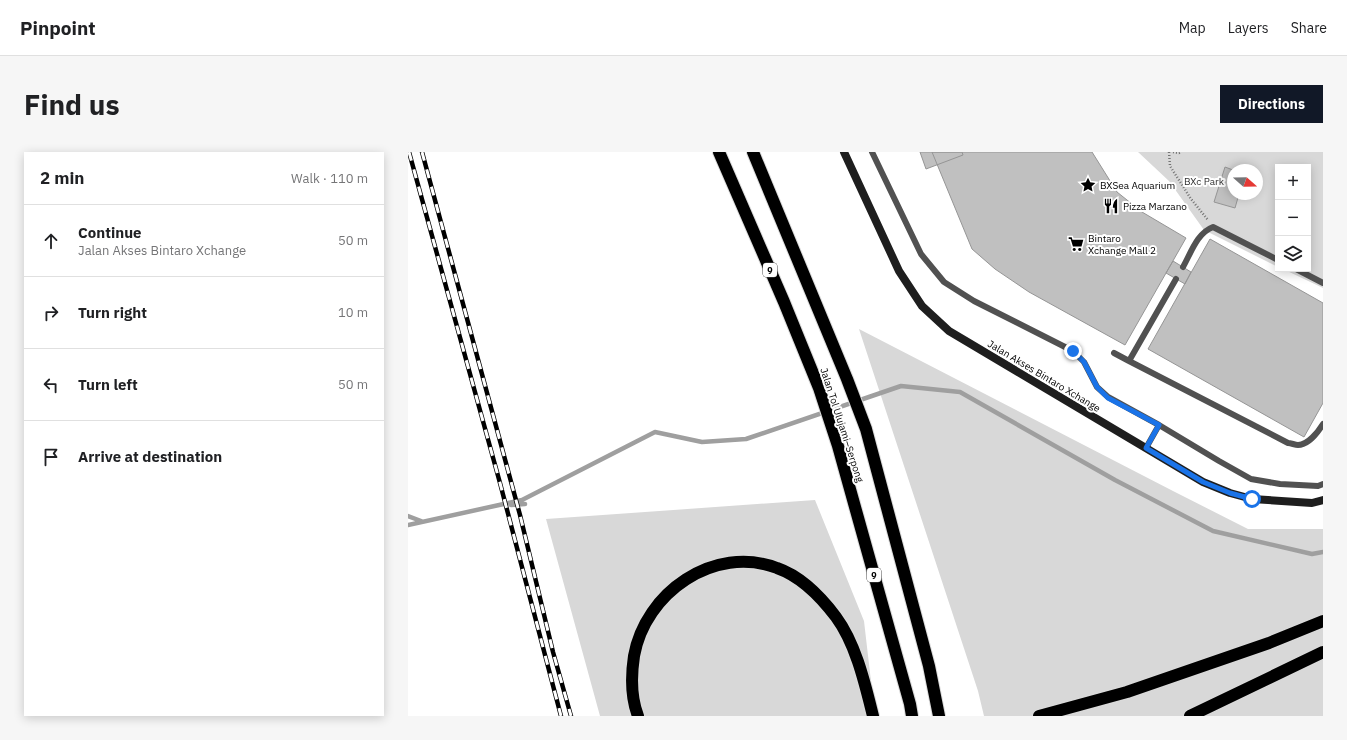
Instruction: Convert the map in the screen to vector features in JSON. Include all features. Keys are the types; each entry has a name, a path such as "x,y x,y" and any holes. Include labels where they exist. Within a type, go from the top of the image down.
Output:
{"highway":[{"name":"Jalan Tol Ulujami–Serpong","path":"719,152 784,302 819,388 838,446 910,704 912,716"},
{"name":"Jalan Tol Ulujami–Serpong","path":"753,152 847,379 866,429 929,666 939,716"},
{"path":"638,716 633,695 632,669 636,646 643,628 653,610 667,594 686,579 702,570 720,564 751,562 777,568 802,581 837,618 850,643 863,675 873,716"},
{"path":"1038,716 1127,692 1269,643 1323,621"},
{"path":"1190,716 1323,652"}],"main road":[{"name":"Jalan Akses Bintaro Xchange","path":"844,152 899,271 922,306 949,331 1203,482 1230,493 1252,499 1312,503 1323,500"}],"lane":[{"path":"872,152 921,254 944,282 974,302 1073,351 1084,362 1097,387 1108,398 1159,425 1251,479 1280,484 1318,486 1323,484"},
{"path":"1183,267 1198,239 1206,230 1213,227 1275,258"},
{"path":"1302,272 1323,283"},
{"path":"1129,361 1176,279"},
{"path":"1114,353 1288,443 1298,445 1309,441 1323,424"},
{"path":"1146,448 1159,425"}],"path":[{"path":"1169,152 1170,166 1191,199 1213,227"},
{"path":"1173,152 1181,152"}],"green space":[{"name":"BXc Park","path":"1138,152 1323,152 1323,288 1289,272 1311,272 1311,164 1275,164 1275,266 1204,230 1169,181"},
{"path":"859,329 1248,529 1323,529 1323,716 984,716 978,691"},
{"path":"815,500 864,621 875,716 600,716 546,519"}],"building":[{"path":"920,152 962,152 963,155 926,169"},
{"name":"Bintaro Xchange Mall 2","path":"932,152 1092,152 1117,192 1142,212 1186,238 1125,345 1029,292 995,269 972,249"},
{"path":"1225,167 1227,168 1227,200 1237,200 1235,208 1214,202"},
{"path":"1210,239 1323,303 1323,403 1304,437 1148,349"},
{"path":"1173,261 1191,272 1185,284 1166,273"}],"waterway":[{"path":"408,525 522,500 655,432 702,442 746,439 901,386 960,392 1115,480 1213,531 1312,554 1323,552"},
{"path":"511,505 525,504"},
{"path":"408,516 421,521"}],"railway":[{"path":"409,152 500,483 561,716"},
{"path":"422,152 520,515 553,652 571,716"}],"place":[{"name":"BXSea Aquarium","path":"1088,185"},
{"name":"Pizza Marzano","path":"1111,206"},
{"name":"Bintaro Xchange Mall 2","path":"1076,244"}],"route":[{"path":"1073,351 1084,362 1097,387 1108,398 1159,425 1146,448 1203,482 1230,493 1252,499"}]}
